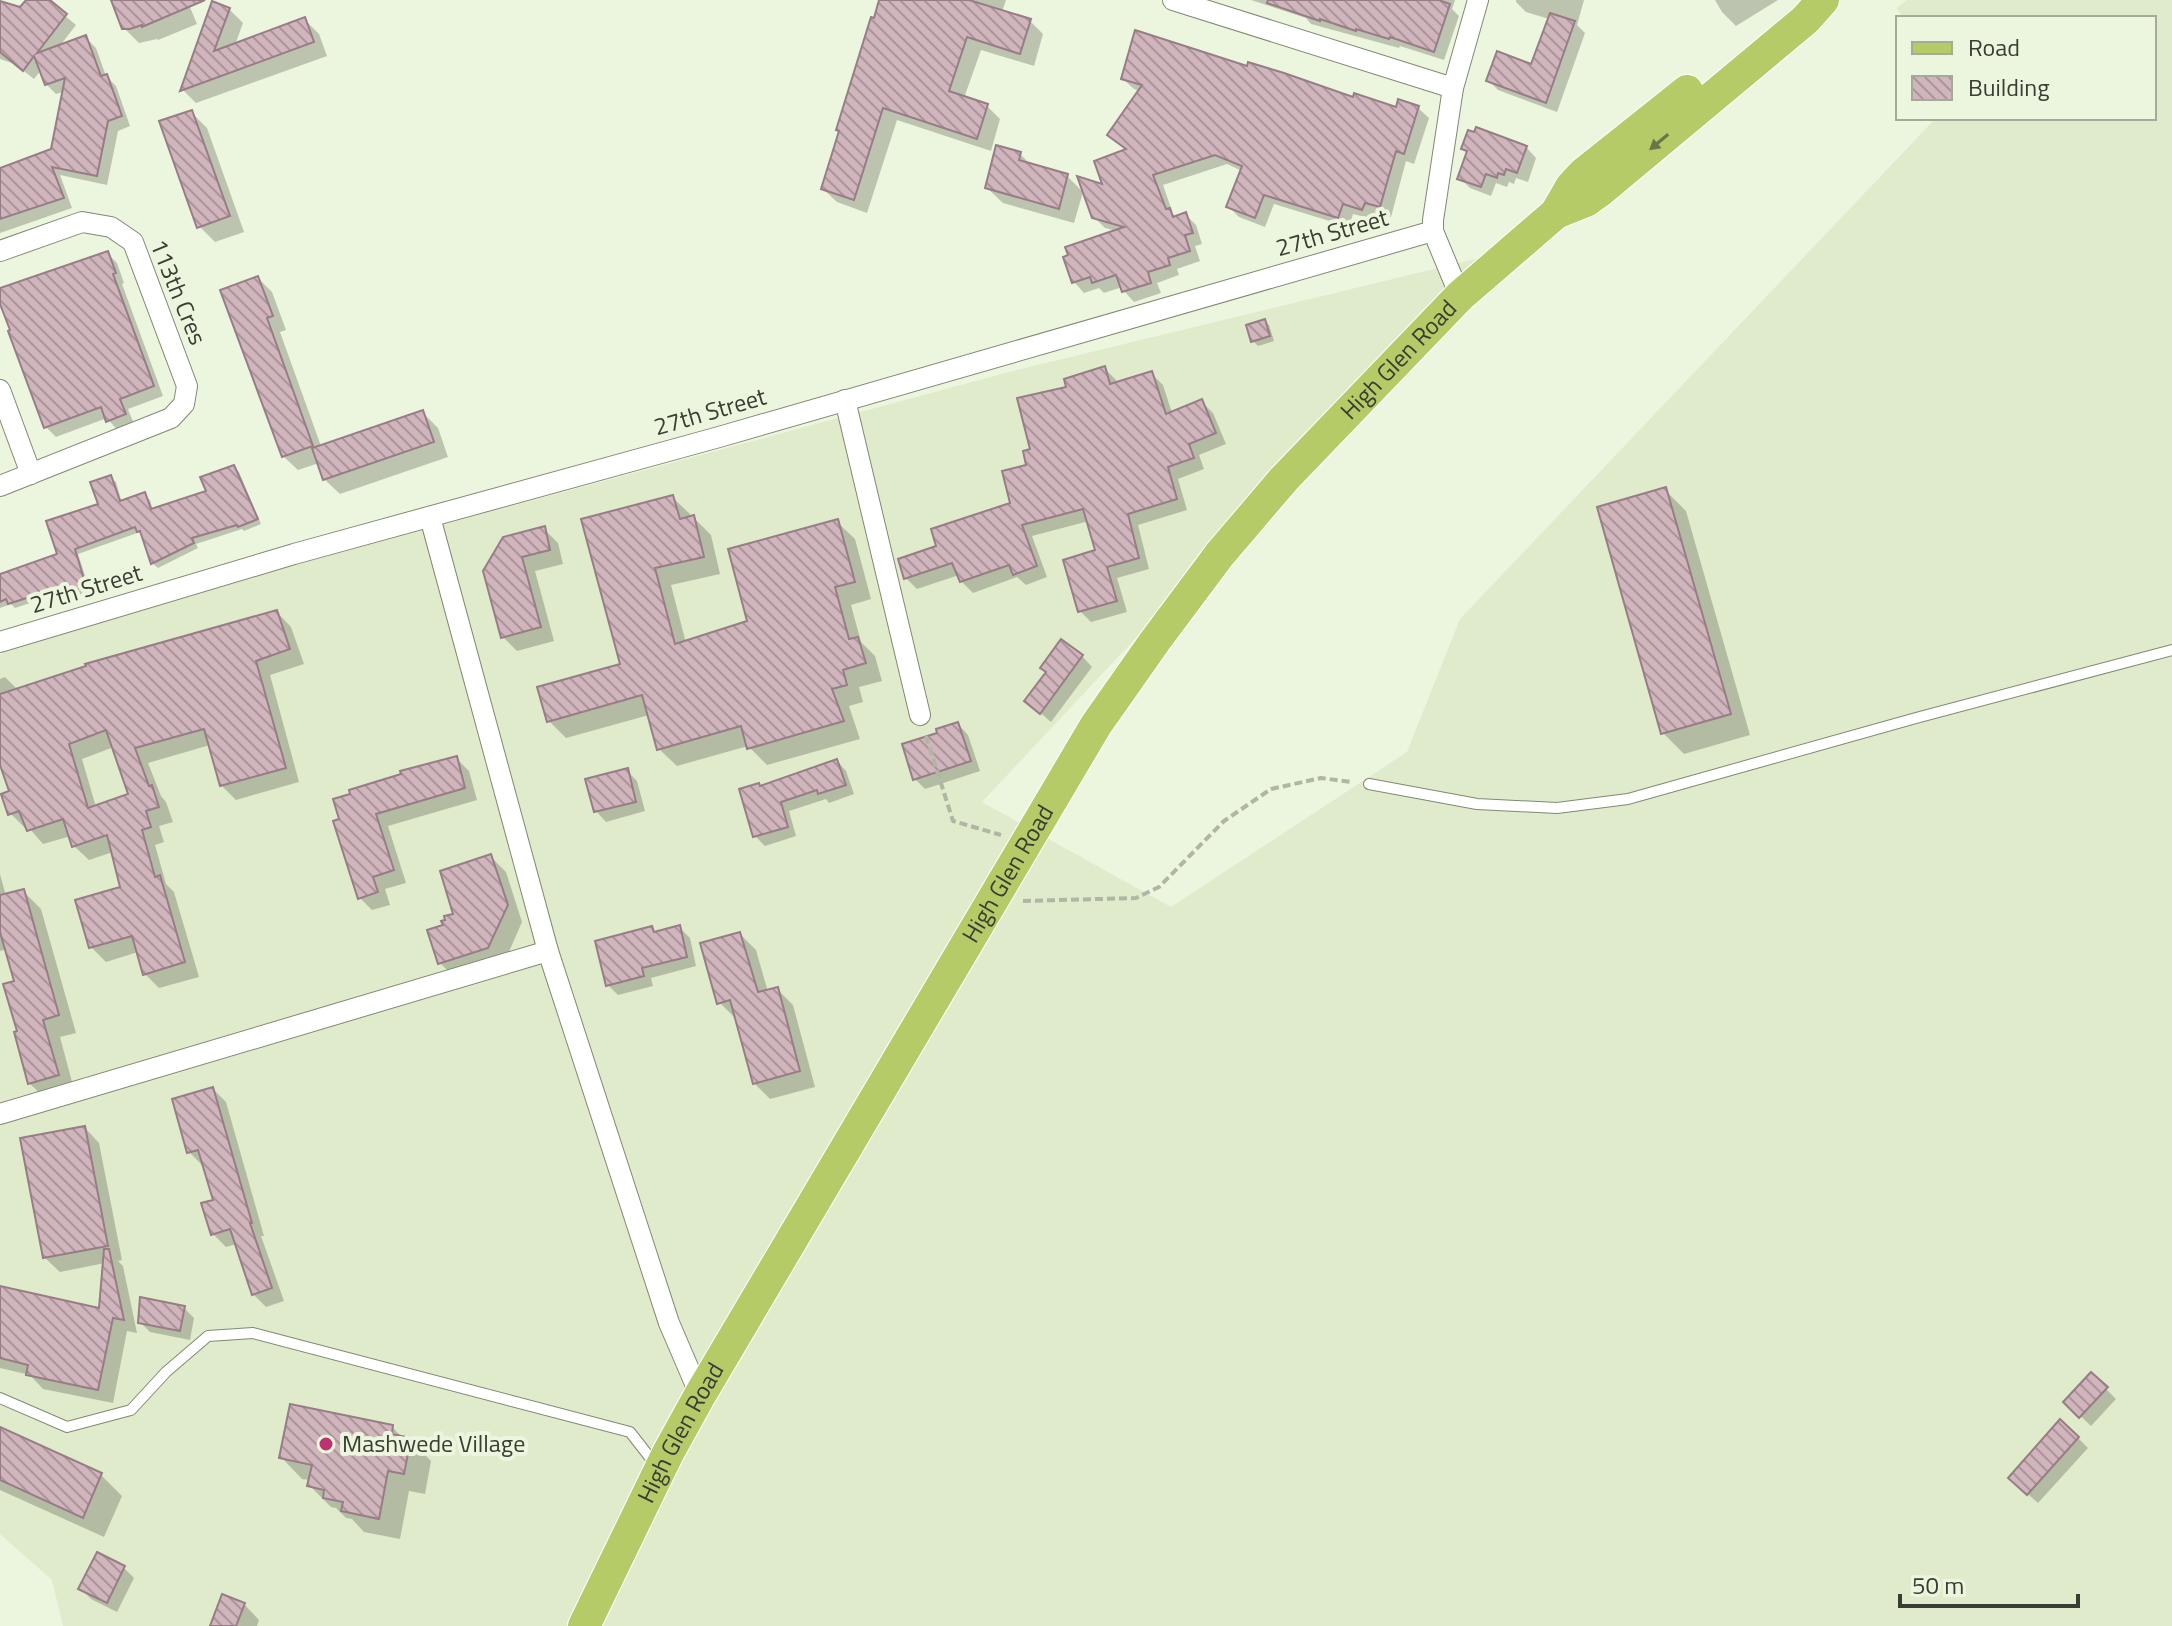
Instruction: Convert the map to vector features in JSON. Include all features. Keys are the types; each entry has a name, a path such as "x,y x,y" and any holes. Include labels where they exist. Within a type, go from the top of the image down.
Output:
{"main road":[{"name":"High Glen Road","path":"1556,213 1571,187 1584,173 1801,0"},
{"name":"High Glen Road","path":"584,1626 700,1395 1096,725 1220,554 1284,479 1460,296 1556,213 1586,201 1600,191 1805,20 1823,0"}],"street":[{"path":"1173,0 1453,88"},
{"path":"1460,296 1433,231 1434,203 1453,88 1478,0"},
{"name":"113th Cres","path":"0,251 82,222 111,227 133,242 187,386 184,404 171,418 31,474"},
{"name":"27th Street","path":"0,642 294,554 1433,231"},
{"path":"0,390 31,474 0,486"},
{"path":"845,400 920,715"},
{"path":"430,517 548,951 669,1323 700,1395"},
{"path":"0,1114 548,951"}],"lane":[{"path":"1369,784 1504,806 1557,808 1628,799 2172,650"},
{"path":"0,1398 67,1427 131,1410 166,1372 208,1336 253,1333 630,1432 660,1470"}],"path":[{"path":"920,715 953,821 1027,843"},
{"path":"992,902 1136,898 1159,887 1224,821 1271,789 1321,778 1369,784"}],"shaded area":[{"path":"1907,0 2172,0 2172,1626 63,1626 52,1580 0,1534 0,654 240,579 1013,371 1496,254 982,802 1171,907 1407,752 1460,619 1934,120 2156,120 2156,16 1902,16 1897,8"}],"building":[{"path":"26,0 50,0 67,14 37,53 86,35 101,76 107,74 122,116 108,121 97,176 52,167 64,198 0,219 0,168 51,149 65,78 45,85 34,56 23,71 0,52 0,1 20,7"},
{"path":"111,0 205,0 142,27 122,29"},
{"path":"879,0 969,0 1031,19 1020,54 967,37 949,91 988,104 977,139 883,108 854,200 821,189 839,131 836,130"},
{"path":"1268,0 1439,0 1450,4 1434,52 1390,37 1320,21 1267,3"},
{"path":"212,1 230,8 214,51 305,17 314,42 180,91"},
{"path":"1550,13 1575,21 1546,103 1486,81 1497,51 1531,64"},
{"path":"1135,30 1247,66 1248,62 1284,73 1353,97 1354,93 1396,107 1398,99 1419,106 1404,154 1396,151 1380,207 1365,203 1362,210 1343,204 1338,218 1264,195 1255,218 1226,207 1242,166 1215,155 1153,175 1166,209 1170,208 1173,217 1186,212 1193,233 1185,235 1190,251 1168,258 1170,265 1148,272 1151,283 1122,292 1116,275 1092,283 1090,277 1072,283 1063,257 1068,255 1065,247 1124,227 1092,218 1077,176 1102,184 1094,161 1126,149 1107,135 1142,85 1121,79"},
{"path":"192,110 230,216 197,228 159,121"},
{"path":"1476,127 1527,146 1517,173 1506,169 1504,175 1498,173 1497,178 1486,174 1481,187 1457,179 1467,151 1461,149 1468,130 1474,132"},
{"path":"996,145 1021,152 1019,160 1068,174 1059,209 985,188"},
{"path":"108,251 116,273 113,274 154,386 120,399 126,414 106,422 101,407 44,428 8,331 0,304 0,288"},
{"path":"258,276 273,316 267,318 313,446 282,457 220,290"},
{"path":"1265,319 1270,336 1251,342 1246,325"},
{"path":"1105,366 1110,384 1152,371 1166,414 1202,399 1216,433 1189,444 1194,458 1168,467 1177,499 1128,514 1139,558 1107,567 1117,601 1078,612 1063,560 1095,550 1083,509 1022,525 1037,566 1013,575 1009,565 960,582 952,563 904,579 898,559 936,546 931,529 1010,503 1002,471 1026,465 1023,451 1030,449 1017,398 1066,387 1064,379"},
{"path":"423,410 434,442 323,480 312,448"},
{"path":"234,465 258,519 192,538 194,543 151,564 140,531 137,532 135,527 75,549 86,586 60,595 58,588 8,604 6,599 0,602 0,574 57,554 46,521 98,504 90,482 111,475 120,501 145,492 151,509 206,491 200,477"},
{"path":"1666,487 1731,714 1661,734 1597,507"},
{"path":"673,495 680,519 694,515 704,557 655,568 675,644 747,621 728,549 838,519 855,582 835,587 849,639 858,637 866,663 843,670 847,685 832,689 844,721 747,749 741,726 657,750 642,695 547,722 537,687 620,664 581,519"},
{"path":"545,526 550,550 522,557 541,627 501,638 483,571 503,537"},
{"path":"277,610 290,649 256,661 286,768 220,786 204,729 135,748 159,807 146,811 151,827 142,830 155,877 160,875 185,962 143,975 132,936 89,948 75,900 120,887 107,835 72,847 63,819 27,831 19,811 8,815 1,794 9,791 0,765 0,694 85,664","holes":["106,730 128,794 88,808 69,744"]},
{"path":"1061,639 1083,655 1040,714 1024,701 1046,672 1040,668"},
{"path":"958,722 971,761 913,780 902,744 937,733 936,729"},
{"path":"457,756 465,788 376,814 394,870 373,877 378,892 358,899 333,821 339,819 333,799 350,794 349,790 401,774 400,771"},
{"path":"837,759 846,785 818,794 817,790 781,802 788,827 753,837 739,789 759,783 760,786"},
{"path":"628,768 636,802 594,812 585,779"},
{"path":"491,854 508,905 488,948 438,964 427,930 443,925 441,921 445,920 444,916 453,914 440,871"},
{"path":"24,889 59,1015 43,1020 59,1075 28,1084 3,984 14,981 0,932 0,895"},
{"path":"680,925 687,957 642,968 644,976 606,986 595,941 652,926 654,932"},
{"path":"740,932 758,992 778,987 800,1071 753,1084 730,1000 717,1004 700,943"},
{"path":"213,1087 250,1223 272,1288 252,1295 230,1229 211,1235 201,1203 213,1200 198,1150 187,1153 172,1099"},
{"path":"85,1126 108,1246 43,1258 20,1138"},
{"path":"104,1249 109,1249 124,1320 113,1318 98,1390 26,1375 28,1365 0,1358 0,1286 99,1308"},
{"path":"140,1297 185,1306 180,1331 138,1323"},
{"path":"2091,1372 2108,1387 2079,1418 2063,1402"},
{"path":"290,1404 393,1425 392,1434 411,1438 404,1474 388,1471 379,1519 341,1511 343,1502 323,1498 324,1490 307,1486 312,1465 279,1458"},
{"path":"2060,1419 2079,1437 2027,1495 2008,1478"},
{"path":"0,1427 102,1473 83,1518 0,1480"},
{"path":"97,1552 125,1566 107,1603 78,1589"},
{"path":"222,1594 245,1603 236,1626 210,1626"}],"place":[{"name":"Mashwede Village","path":"326,1444"}]}
